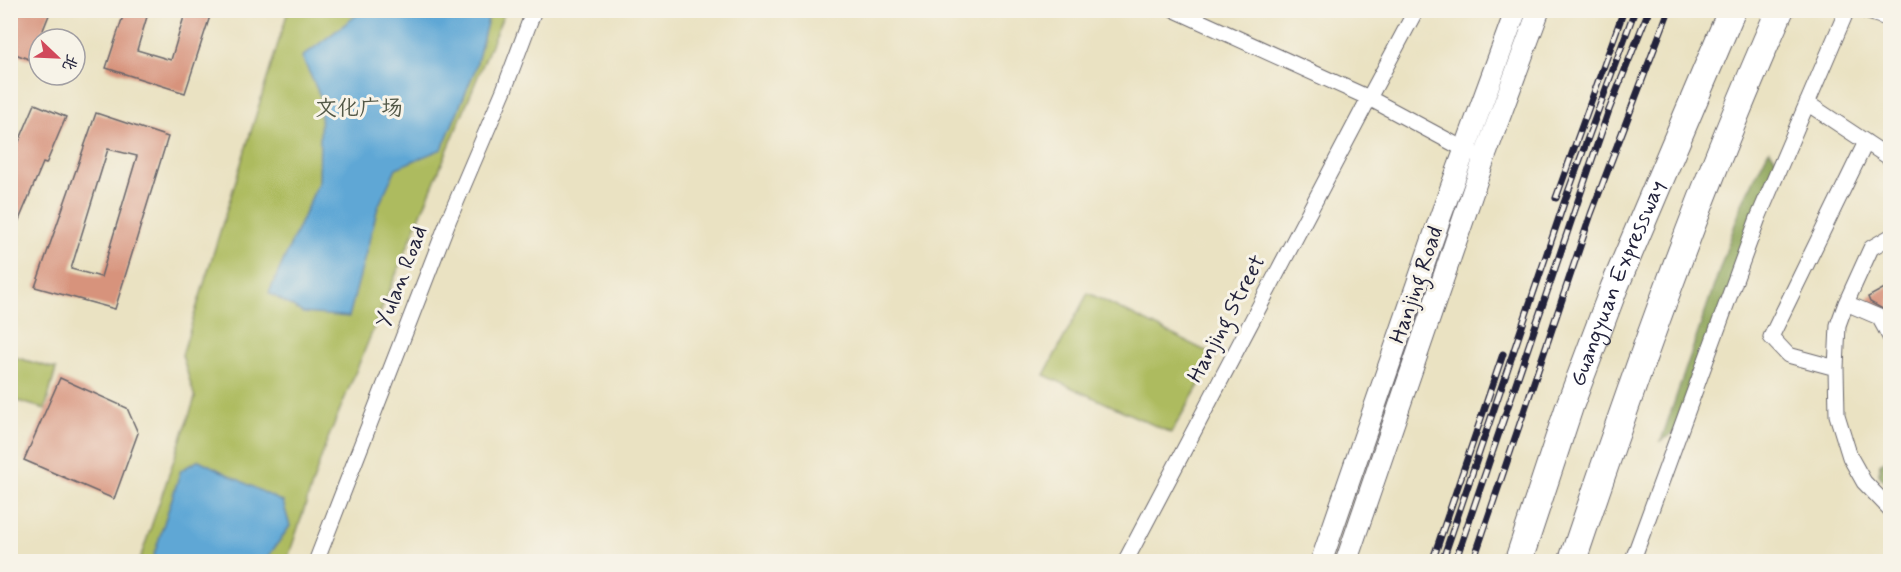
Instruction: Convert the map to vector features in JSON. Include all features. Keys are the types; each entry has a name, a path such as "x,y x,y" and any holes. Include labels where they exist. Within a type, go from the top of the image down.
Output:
{"highway":[{"name":"Guangyuan Expressway","path":"1518,561 1570,405 1614,288 1732,10"},
{"name":"Guangyuan Expressway","path":"1572,561 1653,324 1711,171 1780,10"},
{"path":"1591,561 1632,419 1653,324"}],"street":[{"name":"Yulan Road","path":"316,561 534,10"},
{"path":"1175,10 1370,98 1475,155"},
{"name":"Hanjing Street","path":"1125,561 1416,10"},
{"name":"Hanjing Road","path":"1346,561 1475,155 1516,10"},
{"name":"Hanjing Road","path":"1320,561 1475,155 1539,10"},
{"path":"1632,561 1758,218 1847,10"},
{"path":"1862,10 1890,19"},
{"path":"1807,103 1890,158"},
{"path":"1836,368 1788,355 1771,337 1866,142"},
{"path":"1890,237 1871,248 1846,303 1838,325 1836,368 1837,415 1850,457 1864,482 1890,509"},
{"path":"1846,303 1879,317 1890,337"}],"green space":[{"name":"文化广场","path":"288,11 505,11 325,446 287,561 139,562 195,398 182,355"},
{"path":"1769,150 1781,164 1682,427 1661,441 1743,201"},
{"path":"1088,293 1216,356 1171,433 1044,375"},
{"path":"11,356 56,369 45,409 11,399"},
{"path":"1890,457 1890,487 1879,475 1880,464"}],"water":[{"path":"362,11 490,11 475,70 442,149 396,168 378,207 349,317 303,313 269,293 319,181 321,98 302,57"},
{"path":"199,460 283,502 290,526 265,561 152,561 181,470"}],"building":[{"path":"19,10 51,10 44,27 27,27 27,58 10,52 10,32"},
{"path":"125,10 149,10 137,50 171,60 186,10 212,10 185,93 106,68"},
{"path":"35,104 66,117 46,164 43,163 11,239 10,173 16,160 12,158"},
{"path":"96,113 168,137 115,309 35,287","holes":["108,149 137,156 101,277 71,269"]},
{"path":"1890,285 1890,310 1886,311 1870,302 1868,297"},
{"path":"60,378 127,408 138,433 114,499 24,460"}],"railway":[{"path":"1556,198 1624,10"},
{"path":"1442,562 1564,203 1635,10"},
{"path":"1455,562 1609,110 1649,10"},
{"path":"1473,562 1591,214 1669,10"},
{"path":"1432,562 1503,354"}]}
